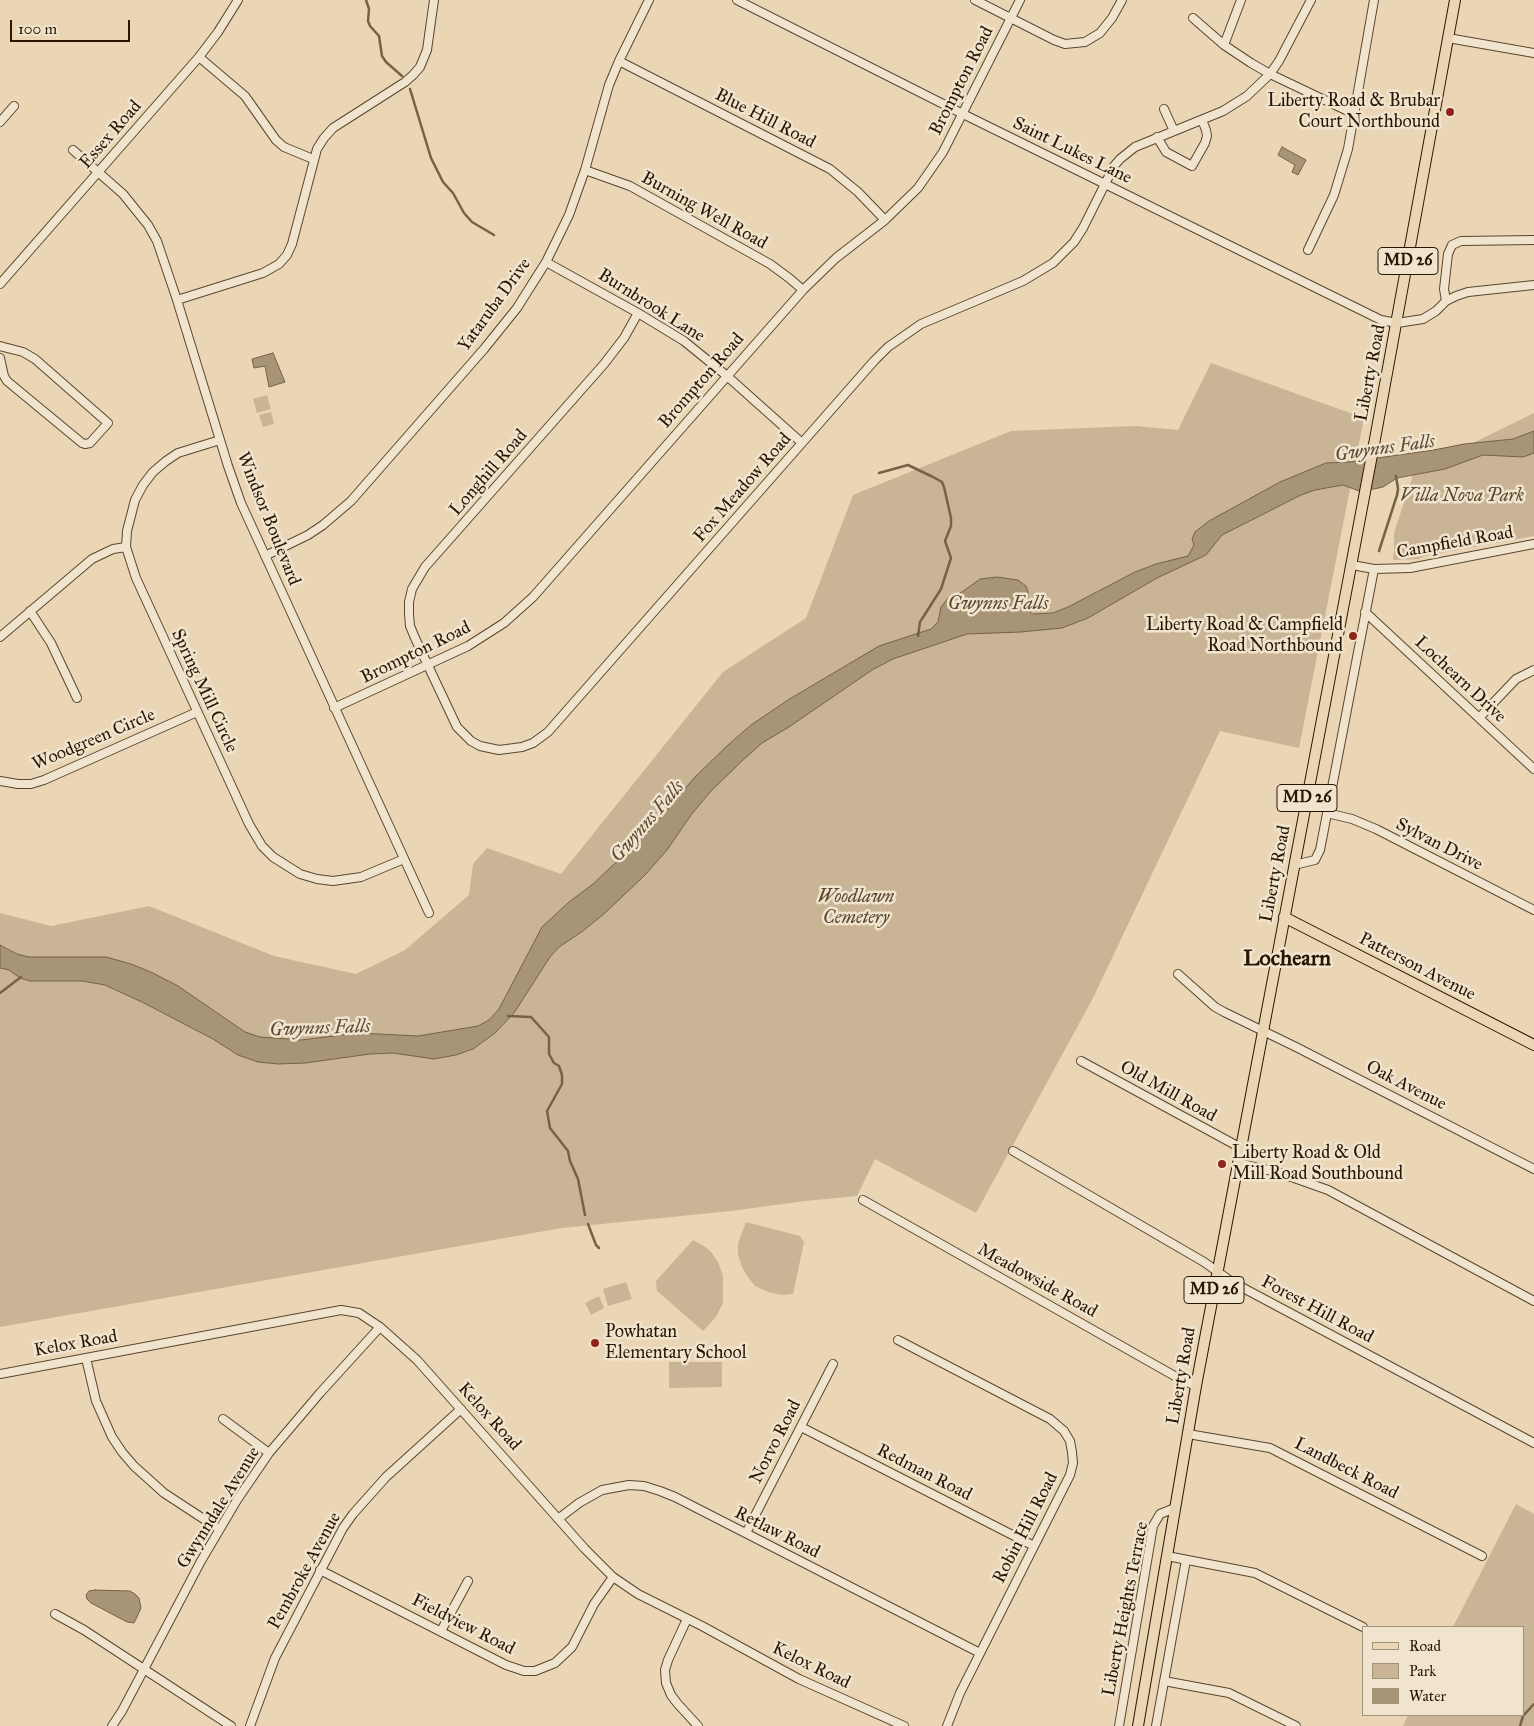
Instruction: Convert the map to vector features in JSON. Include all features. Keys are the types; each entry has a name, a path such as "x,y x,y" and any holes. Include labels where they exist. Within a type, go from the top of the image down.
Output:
{"main road":[{"name":"Liberty Road","path":"1138,1726 1217,1271 1352,565 1454,0"},
{"name":"Patterson Avenue","path":"1284,917 1534,1045"}],"street":[{"name":"Essex Road","path":"0,284 200,57 238,0"},
{"path":"177,300 263,272 279,264 292,244 317,149 333,128 405,82 420,67 427,50 434,0"},
{"name":"Yataruba Drive","path":"265,556 294,543 315,530 351,501 503,327 522,300 546,262 569,215 585,170 604,102 619,61 649,0"},
{"name":"Saint Lukes Lane","path":"738,0 963,114 1381,320 1397,323"},
{"path":"975,0 1065,44 1076,44 1094,38 1112,18 1122,0"},
{"name":"Brompton Road","path":"334,708 428,665 485,636 520,610 533,597 803,290 836,258 885,220 918,188 943,152 1020,0"},
{"path":"1224,45 1241,0"},
{"name":"Fox Meadow Road","path":"428,665 451,718 471,741 480,746 499,750 522,747 532,743 548,732 874,361 905,334 920,324 1023,281 1053,263 1074,242 1114,166 1126,152 1237,103 1258,87 1270,74 1290,43 1311,0"},
{"path":"1308,250 1342,174 1374,0"},
{"path":"1193,18 1224,45 1270,74 1354,114"},
{"path":"1448,38 1534,53"},
{"path":"200,57 245,96 276,140 284,147 313,159"},
{"name":"Blue Hill Road","path":"619,61 830,169 858,192 885,220"},
{"path":"0,122 14,106"},
{"path":"1164,109 1174,131"},
{"path":"1157,138 1166,152 1192,166 1207,136 1202,120"},
{"name":"Windsor Boulevard","path":"72,150 123,194 148,225 157,240 234,485 429,913"},
{"name":"Burning Well Road","path":"585,170 630,186 770,264 803,290"},
{"path":"1446,301 1444,289 1448,254 1452,245 1461,241 1534,240"},
{"name":"Burnbrook Lane","path":"546,262 684,341 802,442"},
{"path":"1397,323 1423,319 1436,311 1446,301 1468,292 1534,285"},
{"name":"Longhill Road","path":"428,665 410,626 409,602 417,579 425,567 604,364 624,338 638,313"},
{"path":"0,346 23,352 35,359 108,423 90,443 82,443 8,381 4,376 0,358"},
{"name":"Spring Mill Circle","path":"220,440 178,453 166,461 153,472 135,500 127,531 126,546 136,578 196,712 249,824 262,846 273,857 300,874 333,881 361,878 404,859"},
{"name":"Campfield Road","path":"1352,565 1374,569 1410,568 1534,544"},
{"path":"0,637 92,559 126,546"},
{"path":"1294,865 1312,862 1318,856 1328,813 1374,569"},
{"path":"30,611 51,643 77,698"},
{"name":"Lochearn Drive","path":"1365,612 1534,769"},
{"path":"1479,718 1516,679 1534,670"},
{"name":"Woodgreen Circle","path":"0,781 31,784 44,780 196,712"},
{"name":"Sylvan Drive","path":"1328,813 1352,819 1376,829 1534,910"},
{"name":"Oak Avenue","path":"1178,974 1214,1007 1534,1169"},
{"name":"Old Mill Road","path":"1081,1061 1241,1148"},
{"name":"Forest Hill Road","path":"1013,1150 1217,1271 1232,1282 1534,1443"},
{"path":"1238,1163 1280,1173 1328,1190 1534,1300"},
{"name":"Meadowside Road","path":"863,1200 1180,1379 1196,1386"},
{"name":"Kelox Road","path":"0,1374 341,1310 359,1313 380,1327 416,1360 585,1549 613,1577 638,1594 799,1679 904,1726"},
{"name":"Gwynndale Avenue","path":"112,1726 219,1529 269,1453 380,1327"},
{"name":"Robin Hill Road","path":"898,1340 1050,1418 1064,1431 1070,1441 1072,1452 1073,1463 1070,1476 960,1693 947,1726"},
{"path":"86,1358 96,1401 112,1437 122,1452 134,1466 164,1493 219,1529"},
{"name":"Norvo Road","path":"746,1534 833,1364"},
{"name":"Pembroke Avenue","path":"250,1726 275,1658 343,1528 386,1477 461,1409"},
{"path":"224,1419 269,1453"},
{"name":"Redman Road","path":"800,1427 1034,1546"},
{"name":"Landbeck Road","path":"1188,1434 1270,1448 1482,1556"},
{"name":"Retlaw Road","path":"558,1519 590,1495 602,1490 629,1485 644,1486 660,1491 980,1653"},
{"name":"Liberty Heights Terrace","path":"1119,1726 1153,1526 1160,1514 1175,1508"},
{"path":"1167,1556 1255,1574 1362,1627"},
{"path":"1156,1726 1186,1560"},
{"name":"Fieldview Road","path":"320,1570 506,1665 524,1671 546,1668 564,1656 572,1647 594,1604 613,1577"},
{"path":"441,1631 468,1581"},
{"path":"55,1614 84,1630 231,1726"},
{"path":"687,1619 668,1660 665,1670 666,1683 677,1704 698,1726"},
{"path":"1164,1681 1229,1693 1296,1726"}],"green space":[{"name":"Woodlawn Cemetery","path":"1211,363 1364,418 1299,748 1220,731 1093,998 976,1213 875,1159 857,1196 562,1228 0,1327 0,913 51,926 149,906 274,956 356,974 405,950 469,895 473,864 487,848 561,874 723,672 806,618 853,495 1011,431 1136,426 1178,430"},
{"path":"267,395 271,409 257,413 253,399"},
{"path":"271,412 274,424 263,427 259,415"},
{"name":"Villa Nova Park","path":"1534,413 1534,536 1425,556 1419,559 1393,560 1394,533 1411,481 1418,452 1473,443"},
{"path":"746,1222 800,1236 804,1242 793,1294 781,1295 768,1292 755,1286 747,1276 738,1255 738,1243"},
{"path":"693,1240 711,1252 718,1262 723,1276 723,1303 716,1317 703,1331 657,1291 656,1281"},
{"path":"626,1282 632,1299 608,1306 603,1289"},
{"path":"599,1296 604,1308 591,1315 585,1303"},
{"path":"669,1362 722,1362 722,1387 669,1388"},
{"path":"1516,1504 1534,1514 1534,1726 1403,1726 1408,1716 1524,1716 1524,1626 1454,1626"}],"water":[{"path":"1282,147 1306,160 1298,175 1292,172 1295,165 1278,155"},
{"path":"273,353 285,382 269,387 265,366 254,368 252,359"},
{"name":"Gwynns Falls","path":"1534,431 1534,453 1523,457 1483,455 1445,469 1397,478 1383,487 1374,489 1359,491 1343,485 1315,490 1301,495 1222,535 1206,555 1157,578 1088,618 1062,628 967,634 893,659 872,670 789,727 762,743 742,761 711,791 691,815 667,850 645,875 605,913 559,947 550,957 514,1013 495,1033 473,1049 456,1055 434,1059 393,1053 370,1054 305,1063 278,1064 258,1062 238,1055 213,1039 105,985 82,981 30,981 20,978 9,970 0,968 0,945 17,954 29,957 106,957 153,973 178,986 245,1032 260,1037 301,1040 358,1033 418,1036 478,1026 489,1020 499,1009 542,927 569,902 593,884 647,833 695,777 728,745 751,725 788,700 879,646 931,629 938,622 941,607 949,597 962,592 980,579 997,577 1018,580 1026,586 1028,592 1027,609 1032,614 1053,613 1135,572 1156,564 1188,556 1194,545 1192,539 1195,532 1209,521 1280,482 1326,463 1349,462 1464,444 1513,439"},
{"path":"89,1591 130,1591 135,1594 139,1598 141,1608 134,1623 127,1622 91,1603 86,1595"}],"waterway":[{"path":"366,0 369,9 368,21 379,36 382,56 402,76"},
{"path":"410,89 431,158 443,182 453,193 464,213 472,222 494,235"},
{"path":"879,473 908,465 942,482 944,487 951,518 951,526 945,541 951,558 941,589 920,622 918,636"},
{"path":"1379,551 1397,495 1396,476"},
{"path":"0,993 21,977"},
{"path":"508,1016 531,1017 549,1037 549,1054 554,1063 559,1066 562,1075 562,1084 547,1111 550,1128 568,1151 578,1179 585,1215"},
{"path":"588,1224 599,1248"},
{"path":"1524,1715 1534,1704"},
{"path":"1520,1726 1523,1716"}],"place":[{"name":"Liberty Road & Brubar Court Northbound","path":"1450,112"},
{"name":"Liberty Road & Campfield Road Northbound","path":"1353,636"},
{"name":"Liberty Road & Old Mill Road Southbound","path":"1222,1164"},
{"name":"Powhatan Elementary School","path":"595,1343"}],"district":[{"name":"Lochearn","path":"1287,960"}]}
